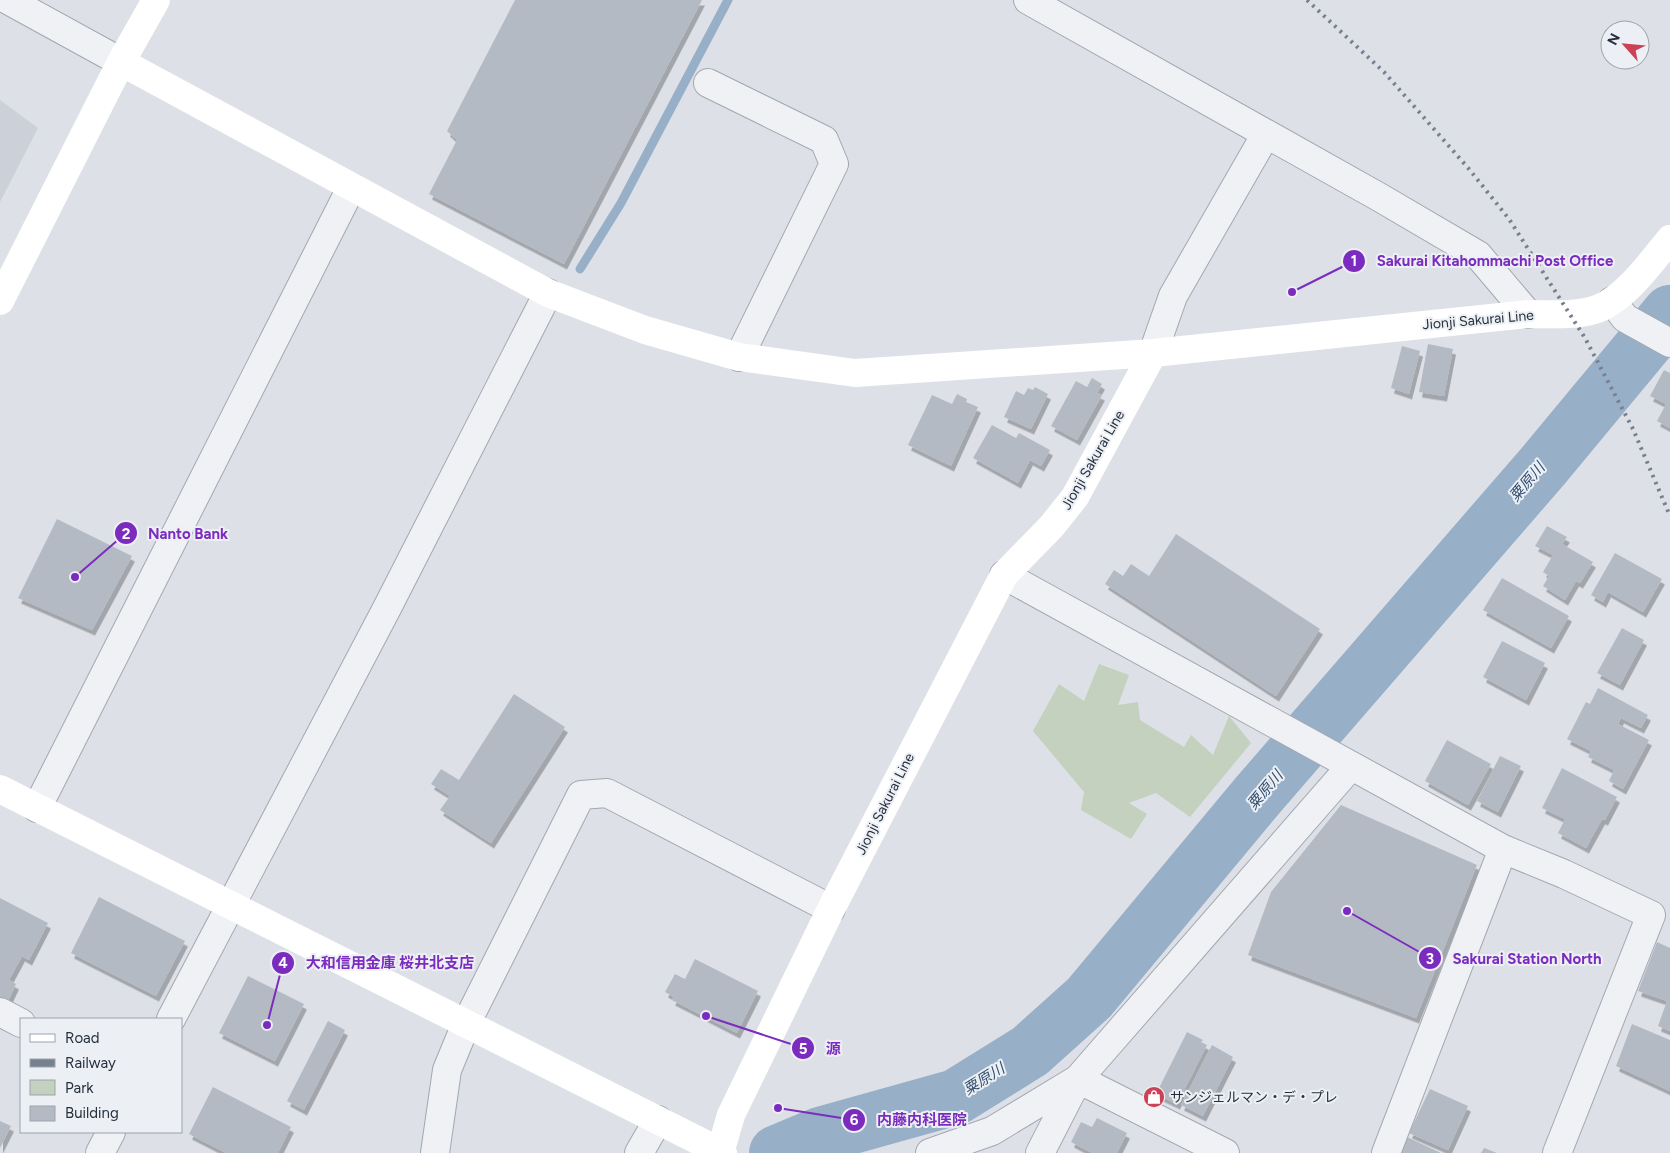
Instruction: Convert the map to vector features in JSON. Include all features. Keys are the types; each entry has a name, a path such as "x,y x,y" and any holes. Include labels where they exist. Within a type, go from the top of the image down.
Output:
{"street":[{"path":"8,0 351,188 548,293 645,330 739,357 855,373 1153,353 1173,296 1266,134"},
{"path":"0,301 121,62 156,0"},
{"path":"1028,0 1379,197 1478,255 1528,314"},
{"path":"708,83 824,140 834,164 739,357"},
{"path":"37,808 351,188"},
{"name":"Jionji Sakurai Line","path":"721,1152 731,1116 831,909 1004,575 1051,527 1075,497 1153,353 1528,314 1619,310 1638,277 1670,239"},
{"path":"172,1018 386,610 548,293"},
{"path":"1619,310 1670,343"},
{"path":"1004,575 1503,849 1564,874 1651,915 1557,1153"},
{"path":"1040,1153 1078,1079 1342,760"},
{"path":"0,789 721,1152"},
{"path":"435,1153 448,1070 466,1024 581,795 607,793 831,909"},
{"path":"1386,1153 1503,849"},
{"path":"0,1012 20,1022"},
{"path":"930,1153 992,1131 1078,1079"},
{"path":"1078,1079 1225,1153"},
{"path":"640,1153 669,1125"},
{"path":"100,1153 110,1133"}],"shaded area":[{"path":"0,100 38,128 0,202"}],"green space":[{"path":"1099,664 1129,675 1118,705 1138,702 1140,720 1184,747 1191,735 1213,755 1229,716 1251,743 1190,817 1156,793 1129,803 1147,814 1131,839 1081,810 1084,792 1033,731 1059,684 1084,701"}],"building":[{"path":"515,0 702,0 564,264 429,194 457,140 447,131"},
{"path":"1428,344 1453,349 1444,396 1419,392"},
{"path":"1402,346 1420,351 1409,394 1391,388"},
{"path":"1664,370 1670,373 1670,428 1657,421 1666,404 1650,396"},
{"path":"1092,378 1102,384 1097,393 1102,395 1077,440 1051,426 1076,381 1087,387"},
{"path":"1035,387 1048,394 1031,429 1004,417 1016,391 1024,395 1028,388 1033,390"},
{"path":"957,394 967,399 966,402 978,407 951,466 908,445 932,395 952,404"},
{"path":"992,425 1016,438 1019,433 1050,450 1041,466 1030,460 1018,483 973,458"},
{"path":"57,519 132,556 92,630 18,598"},
{"path":"1547,526 1567,537 1562,544 1593,562 1580,583 1576,581 1565,600 1543,586 1549,576 1543,572 1553,555 1535,546"},
{"path":"1176,534 1320,629 1276,696 1105,584 1114,570 1123,576 1131,564 1149,576"},
{"path":"1615,553 1662,579 1643,612 1608,592 1603,602 1591,595"},
{"path":"1502,578 1569,616 1551,648 1483,610"},
{"path":"1622,628 1644,640 1620,685 1597,673"},
{"path":"1502,641 1545,663 1526,700 1483,677"},
{"path":"1598,688 1648,715 1641,728 1621,718 1618,724 1649,740 1623,789 1609,781 1614,770 1588,757 1591,751 1567,739 1586,702 1590,704"},
{"path":"514,694 565,727 491,843 440,810 450,796 431,784 441,769 459,780"},
{"path":"1447,740 1491,764 1468,805 1425,781"},
{"path":"1500,756 1521,766 1498,812 1477,801"},
{"path":"1562,768 1617,797 1605,820 1602,819 1586,848 1558,833 1565,819 1542,808"},
{"path":"1341,805 1477,865 1416,1018 1248,955 1271,892"},
{"path":"99,897 185,941 156,996 71,953"},
{"path":"0,898 48,923 29,960 22,956 9,980 16,984 7,1003 0,1000"},
{"path":"1657,942 1670,948 1670,1031 1658,1026 1667,1001 1638,991"},
{"path":"695,959 758,991 737,1033 672,1000 674,997 665,992 675,974 685,979"},
{"path":"248,976 304,1004 275,1061 219,1033"},
{"path":"328,1021 345,1030 304,1110 287,1101"},
{"path":"1632,1024 1670,1040 1670,1091 1616,1066"},
{"path":"1187,1032 1203,1040 1201,1042 1207,1045 1177,1104 1156,1094"},
{"path":"1212,1045 1233,1057 1203,1116 1181,1105"},
{"path":"213,1087 291,1127 278,1153 226,1153 189,1134"},
{"path":"1430,1089 1468,1106 1448,1150 1409,1133"},
{"path":"1097,1118 1127,1133 1117,1153 1092,1153 1071,1142 1081,1122 1092,1127"},
{"path":"0,1121 11,1126 0,1148"},
{"path":"1407,1137 1441,1153 1400,1153"},
{"path":"1484,1148 1497,1153 1481,1153"}],"waterway":[{"path":"580,269 621,203 728,0"},
{"name":"粟原川","path":"777,1153 820,1135 956,1097 1030,1051 1089,998 1258,795 1544,465 1670,313"}],"railway":[{"path":"1307,0 1384,72 1469,169 1509,219 1585,338 1633,429 1670,516"}],"place":[{"name":"Sakurai Kitahommachi Post Office","path":"1292,292"},
{"name":"Nanto Bank","path":"75,577"},
{"name":"Sakurai Station North","path":"1347,911"},
{"name":"源","path":"706,1016"},
{"name":"大和信用金庫 桜井北支店","path":"267,1025"},
{"name":"サンジェルマン・デ・プレ","path":"1154,1097"},
{"name":"内藤内科医院","path":"778,1108"}]}
